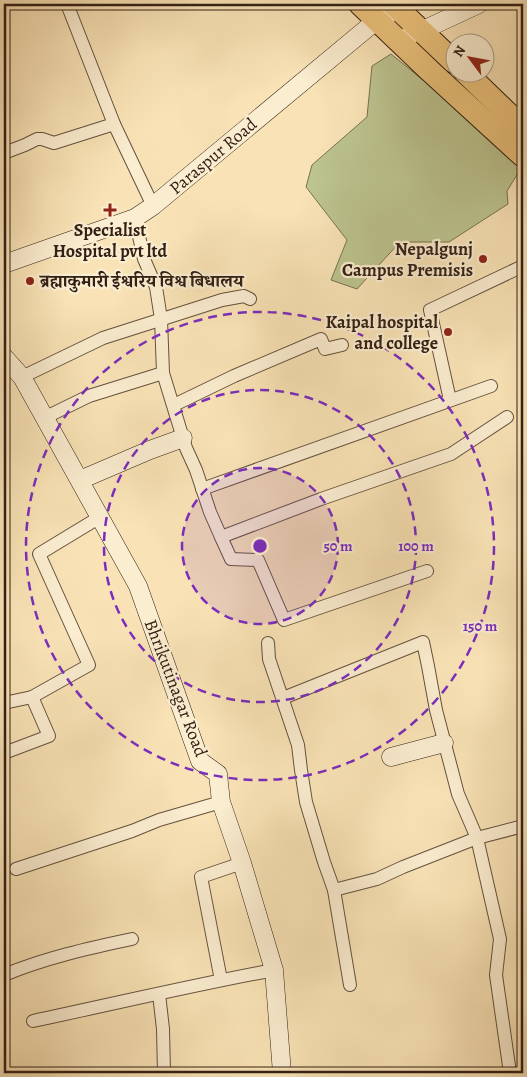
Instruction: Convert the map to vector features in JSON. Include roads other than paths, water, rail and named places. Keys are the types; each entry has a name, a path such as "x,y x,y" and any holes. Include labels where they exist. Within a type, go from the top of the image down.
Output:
{"highway":[{"path":"360,4 523,156"},
{"path":"397,7 444,53"},
{"path":"475,82 523,128"}],"street":[{"path":"68,4 114,124 153,206"},
{"path":"395,38 421,31 479,4"},
{"name":"Paraspur Road","path":"4,264 135,218 153,206 377,20 397,7"},
{"path":"4,153 37,139 54,142 114,124"},
{"path":"135,218 144,259 156,287 161,319 163,373 183,438 210,512 231,559 258,560 284,620 427,571"},
{"path":"450,400 430,310 523,266"},
{"path":"22,377 103,338 222,300 244,296 250,299"},
{"path":"174,405 234,376 321,339 325,349 342,345"},
{"name":"Bhrikutinagar Road","path":"4,357 22,377 138,586 200,761 218,774 221,802 274,970 282,1073"},
{"path":"44,418 90,396 163,373"},
{"path":"202,489 492,386"},
{"path":"221,537 321,499 451,454 507,417"},
{"path":"80,480 183,438"},
{"path":"4,703 32,698 89,665 39,554 100,517"},
{"path":"283,698 423,642 444,743 458,794 478,838 500,939 496,975 510,1073"},
{"path":"268,644 269,659 298,745 306,802 334,890 350,985"},
{"path":"4,753 49,736 32,698"},
{"path":"391,757 444,743"},
{"path":"16,869 132,832 159,820 221,802"},
{"path":"334,890 377,879 478,838 523,826"},
{"path":"221,980 202,877 242,864"},
{"path":"4,975 29,964 132,938"},
{"path":"33,1021 274,970"},
{"path":"159,994 163,1029 164,1073"}],"place":[{"name":"Specialist Hospital pvt ltd","path":"110,210"},
{"name":"Nepalgunj Campus Premisis","path":"483,259"},
{"name":"ब्रह्माकुमारी ईश्वरिय विश्व बिधालय","path":"30,281"},
{"name":"Kaipal hospital and college","path":"448,332"}]}
